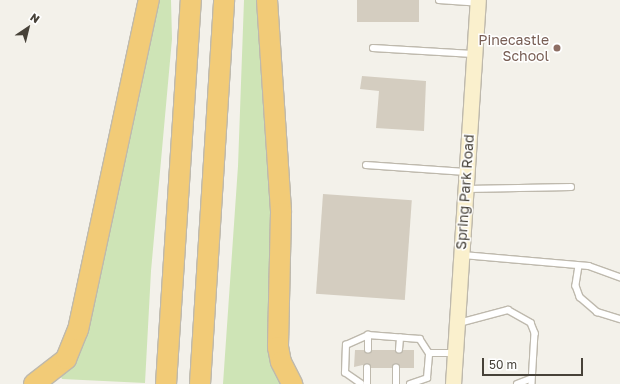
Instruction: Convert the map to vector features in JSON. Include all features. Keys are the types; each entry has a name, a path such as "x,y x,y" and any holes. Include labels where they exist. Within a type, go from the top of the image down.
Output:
{"highway":[{"path":"34,384 66,359 76,336 149,0"},
{"path":"166,384 190,0"},
{"path":"200,384 224,0"},
{"path":"267,0 281,213 278,347 281,362 292,384"}],"main road":[{"name":"Spring Park Road","path":"453,384 473,54 478,2"}],"lane":[{"path":"439,0 478,2"},
{"path":"373,48 473,54"},
{"path":"366,165 466,172"},
{"path":"465,189 571,187"},
{"path":"461,255 589,266 620,277"},
{"path":"579,266 576,286 580,297 597,312 620,319"},
{"path":"457,323 508,310 520,314 531,323 535,333 531,382 518,384"},
{"path":"368,336 368,350"},
{"path":"361,384 345,373 346,345 368,336 420,339 429,353 427,378 410,384"},
{"path":"399,350 400,338"},
{"path":"429,353 455,353"},
{"path":"367,368 367,384"},
{"path":"396,368 396,384"}],"green space":[{"path":"154,0 171,0 172,39 151,271 145,383 62,379 60,375"},
{"path":"244,0 262,0 284,384 223,384 238,166"}],"building":[{"path":"357,0 419,0 419,22 357,22"},
{"path":"362,76 426,81 424,131 376,128 379,91 360,89"},
{"path":"323,194 412,200 405,300 316,294"},
{"path":"355,350 364,350 368,354 372,350 395,350 399,354 403,350 414,350 414,368 400,368 396,364 392,368 371,368 367,364 354,367"}],"place":[{"name":"Pinecastle School","path":"557,48"}]}
